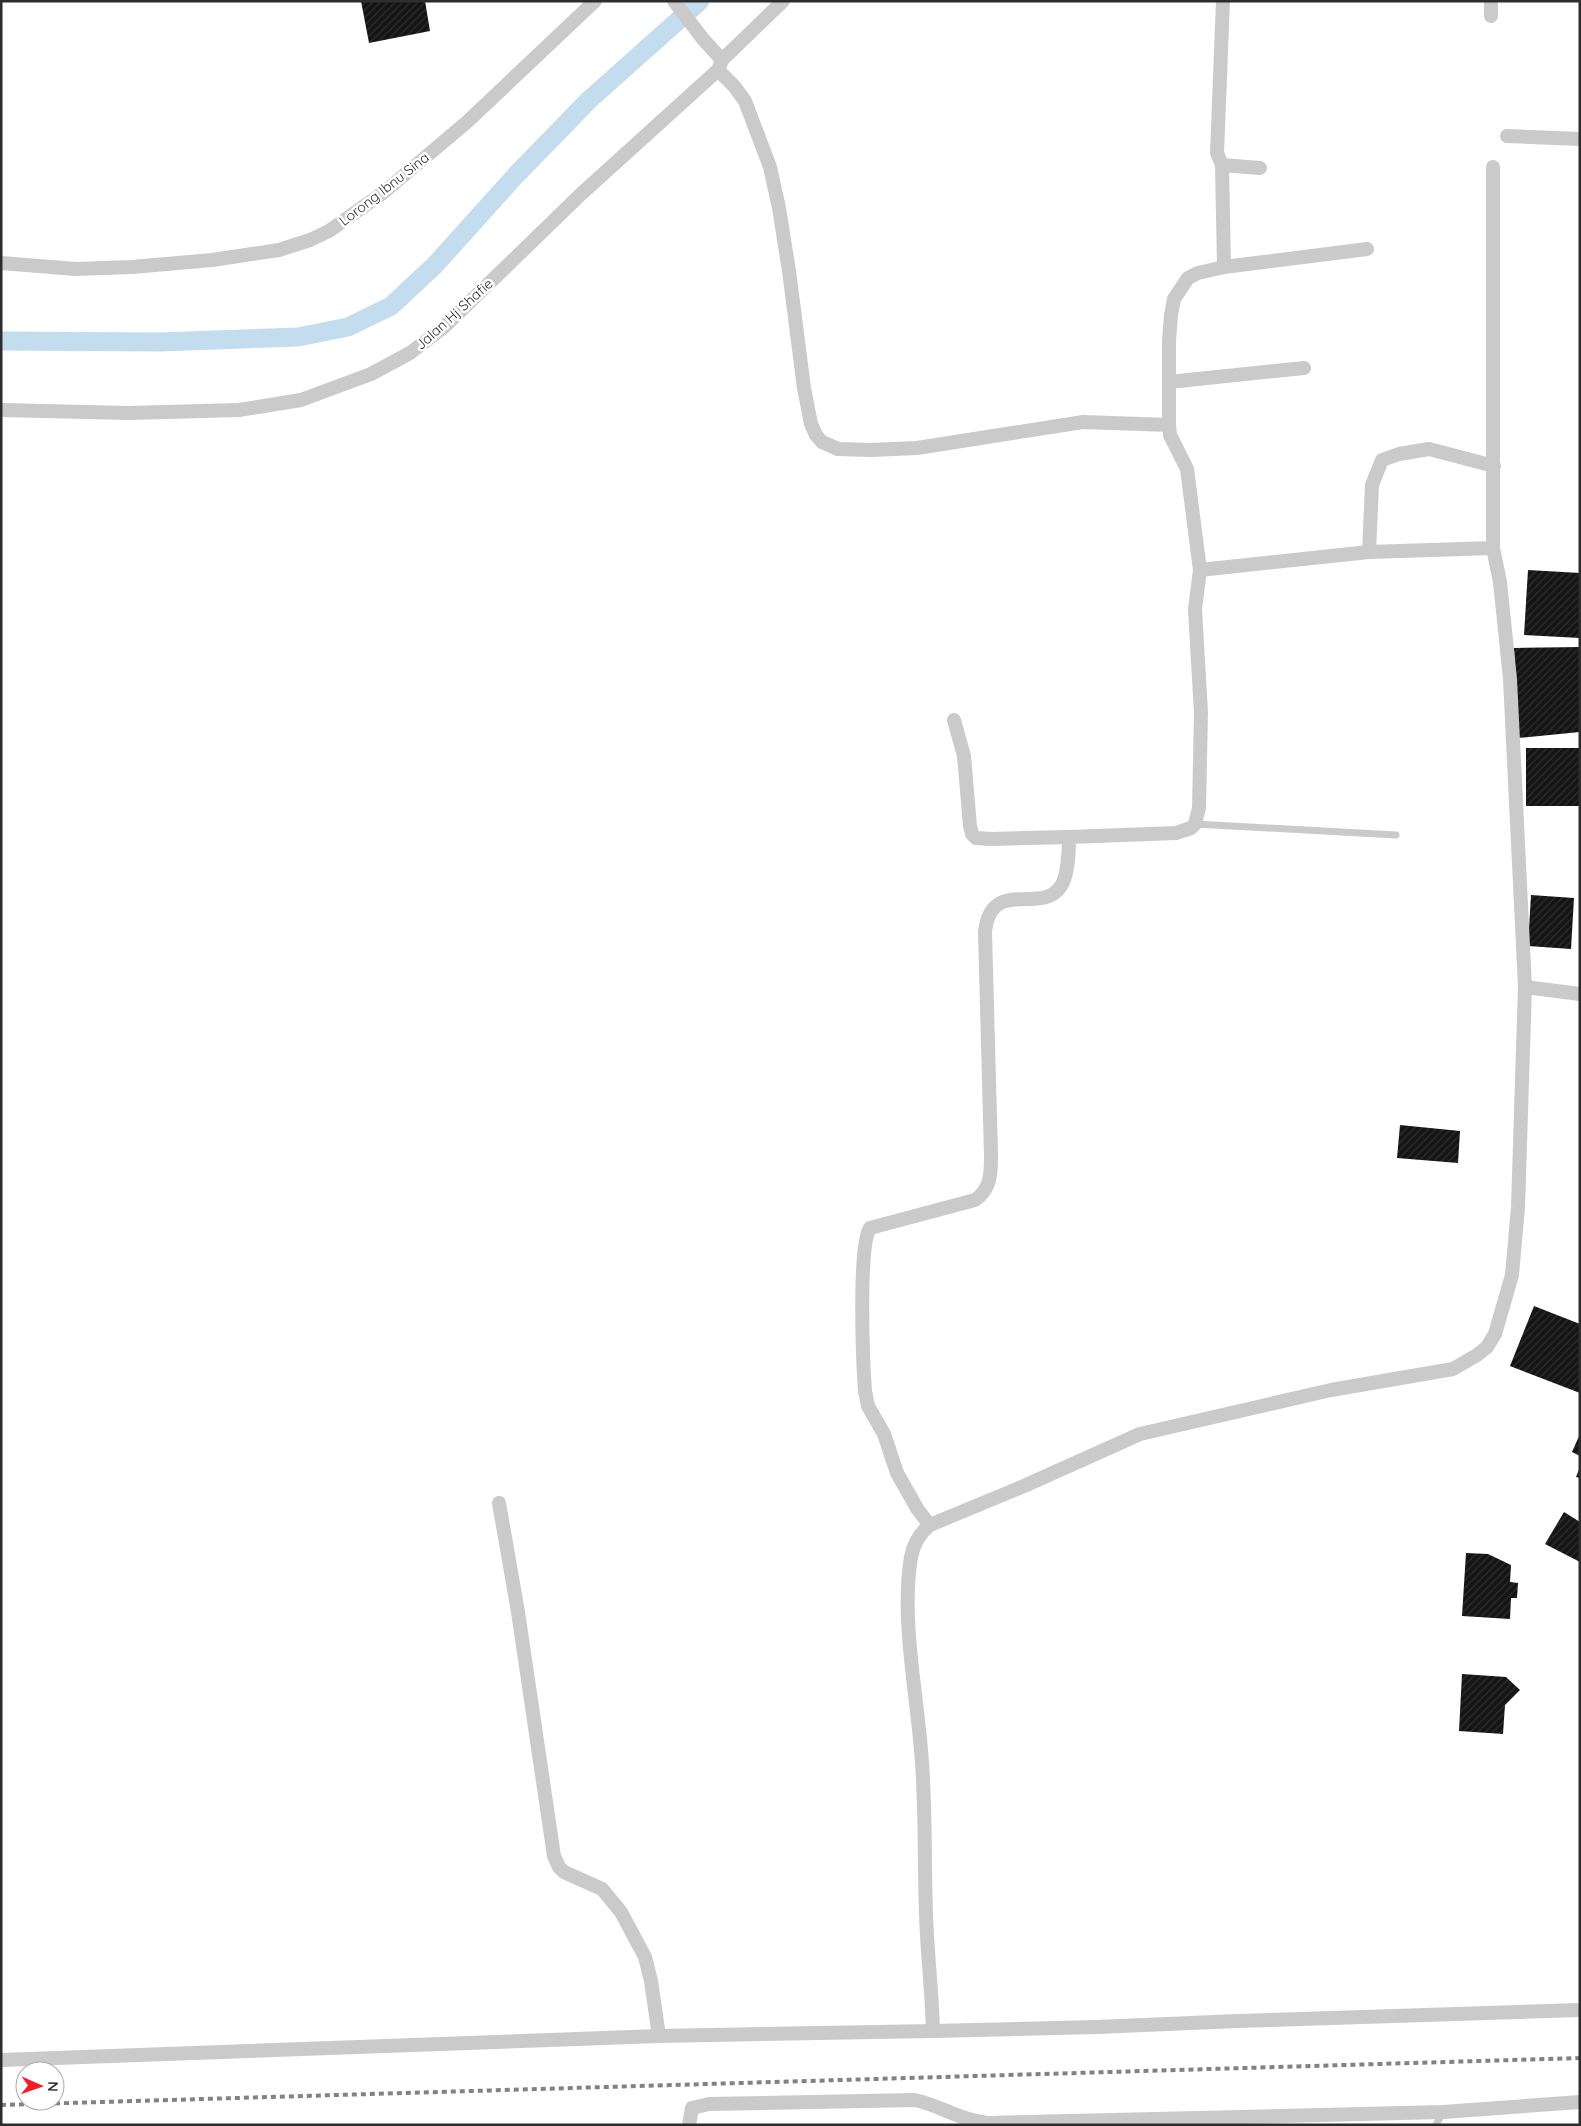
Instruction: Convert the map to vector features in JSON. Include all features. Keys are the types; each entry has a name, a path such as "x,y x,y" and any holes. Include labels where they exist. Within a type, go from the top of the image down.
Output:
{"street":[{"name":"Lorong Ibnu Sina","path":"1,263 76,269 132,267 212,260 279,250 310,240 329,231 374,200 467,122 595,1"},
{"path":"674,1 745,101 770,167 788,262 804,388 812,424 816,435 822,442 838,449 917,448 1084,422 1169,425"},
{"name":"Jalan Hj Shafie","path":"1,410 130,413 239,410 301,400 371,374 410,353 444,327 580,195 720,65 783,1"},
{"path":"1223,1 1217,153 1222,165 1224,267"},
{"path":"1491,1 1491,16"},
{"path":"1507,136 1580,140"},
{"path":"1222,165 1260,168"},
{"path":"933,2031 932,1986 926,1912 925,1804 910,1632 909,1593 911,1556 915,1542 923,1531 930,1525 1024,1486 1140,1434 1331,1390 1453,1369 1482,1351 1495,1334 1512,1275 1518,1207 1525,987 1510,679 1500,582 1493,548 1493,167"},
{"path":"954,720 964,756 970,826 972,834 976,838 1176,833 1191,828 1195,824 1199,808 1201,713 1195,609 1200,570 1187,469 1170,435 1169,425 1168,341 1174,299 1188,278 1198,273 1224,267 1367,249"},
{"path":"1169,382 1304,368"},
{"path":"1369,552 1372,485 1382,460 1398,454 1429,449 1494,466"},
{"path":"1200,570 1369,552 1493,548"},
{"path":"930,1525 918,1510 897,1473 884,1434 868,1406 866,1398 863,1374 864,1244 866,1234 870,1228 965,1204 983,1195 988,1187 991,1176 992,1155 986,996 985,932 987,917 995,905 1004,901 1054,894 1062,885 1069,837"},
{"path":"1525,987 1580,994"},
{"path":"498,1503 518,1612 554,1856 559,1868 602,1889 621,1912 645,1957 652,1981 659,2036"},
{"path":"1,2060 659,2036 1096,2027 1238,2020 1580,2010"},
{"path":"689,2125 692,2108 703,2104 905,2100 926,2102 961,2118 988,2123 1443,2112 1580,2102"}],"lane":[{"path":"1195,824 1396,835"},
{"path":"1436,2125 1443,2112"}],"building":[{"path":"361,1 425,1 430,31 369,43"},
{"path":"1528,570 1580,573 1580,638 1524,635"},
{"path":"1580,647 1580,732 1518,738 1514,648"},
{"path":"1526,748 1580,748 1580,806 1526,806"},
{"path":"1531,895 1574,898 1571,949 1528,946"},
{"path":"1400,1125 1460,1131 1458,1163 1397,1158"},
{"path":"1534,1306 1580,1324 1580,1393 1510,1366"},
{"path":"1580,1434 1580,1456 1572,1452"},
{"path":"1580,1467 1580,1478 1576,1477"},
{"path":"1564,1512 1580,1522 1580,1562 1545,1544"},
{"path":"1466,1553 1488,1554 1511,1565 1510,1582 1518,1583 1517,1598 1511,1598 1510,1619 1462,1616"},
{"path":"1462,1674 1506,1677 1520,1690 1505,1705 1503,1734 1459,1731"}],"waterway":[{"path":"1,341 160,342 298,337 348,327 391,306 435,265 516,175 589,100 700,1"}],"railway":[{"path":"1,2105 1580,2058"}]}
